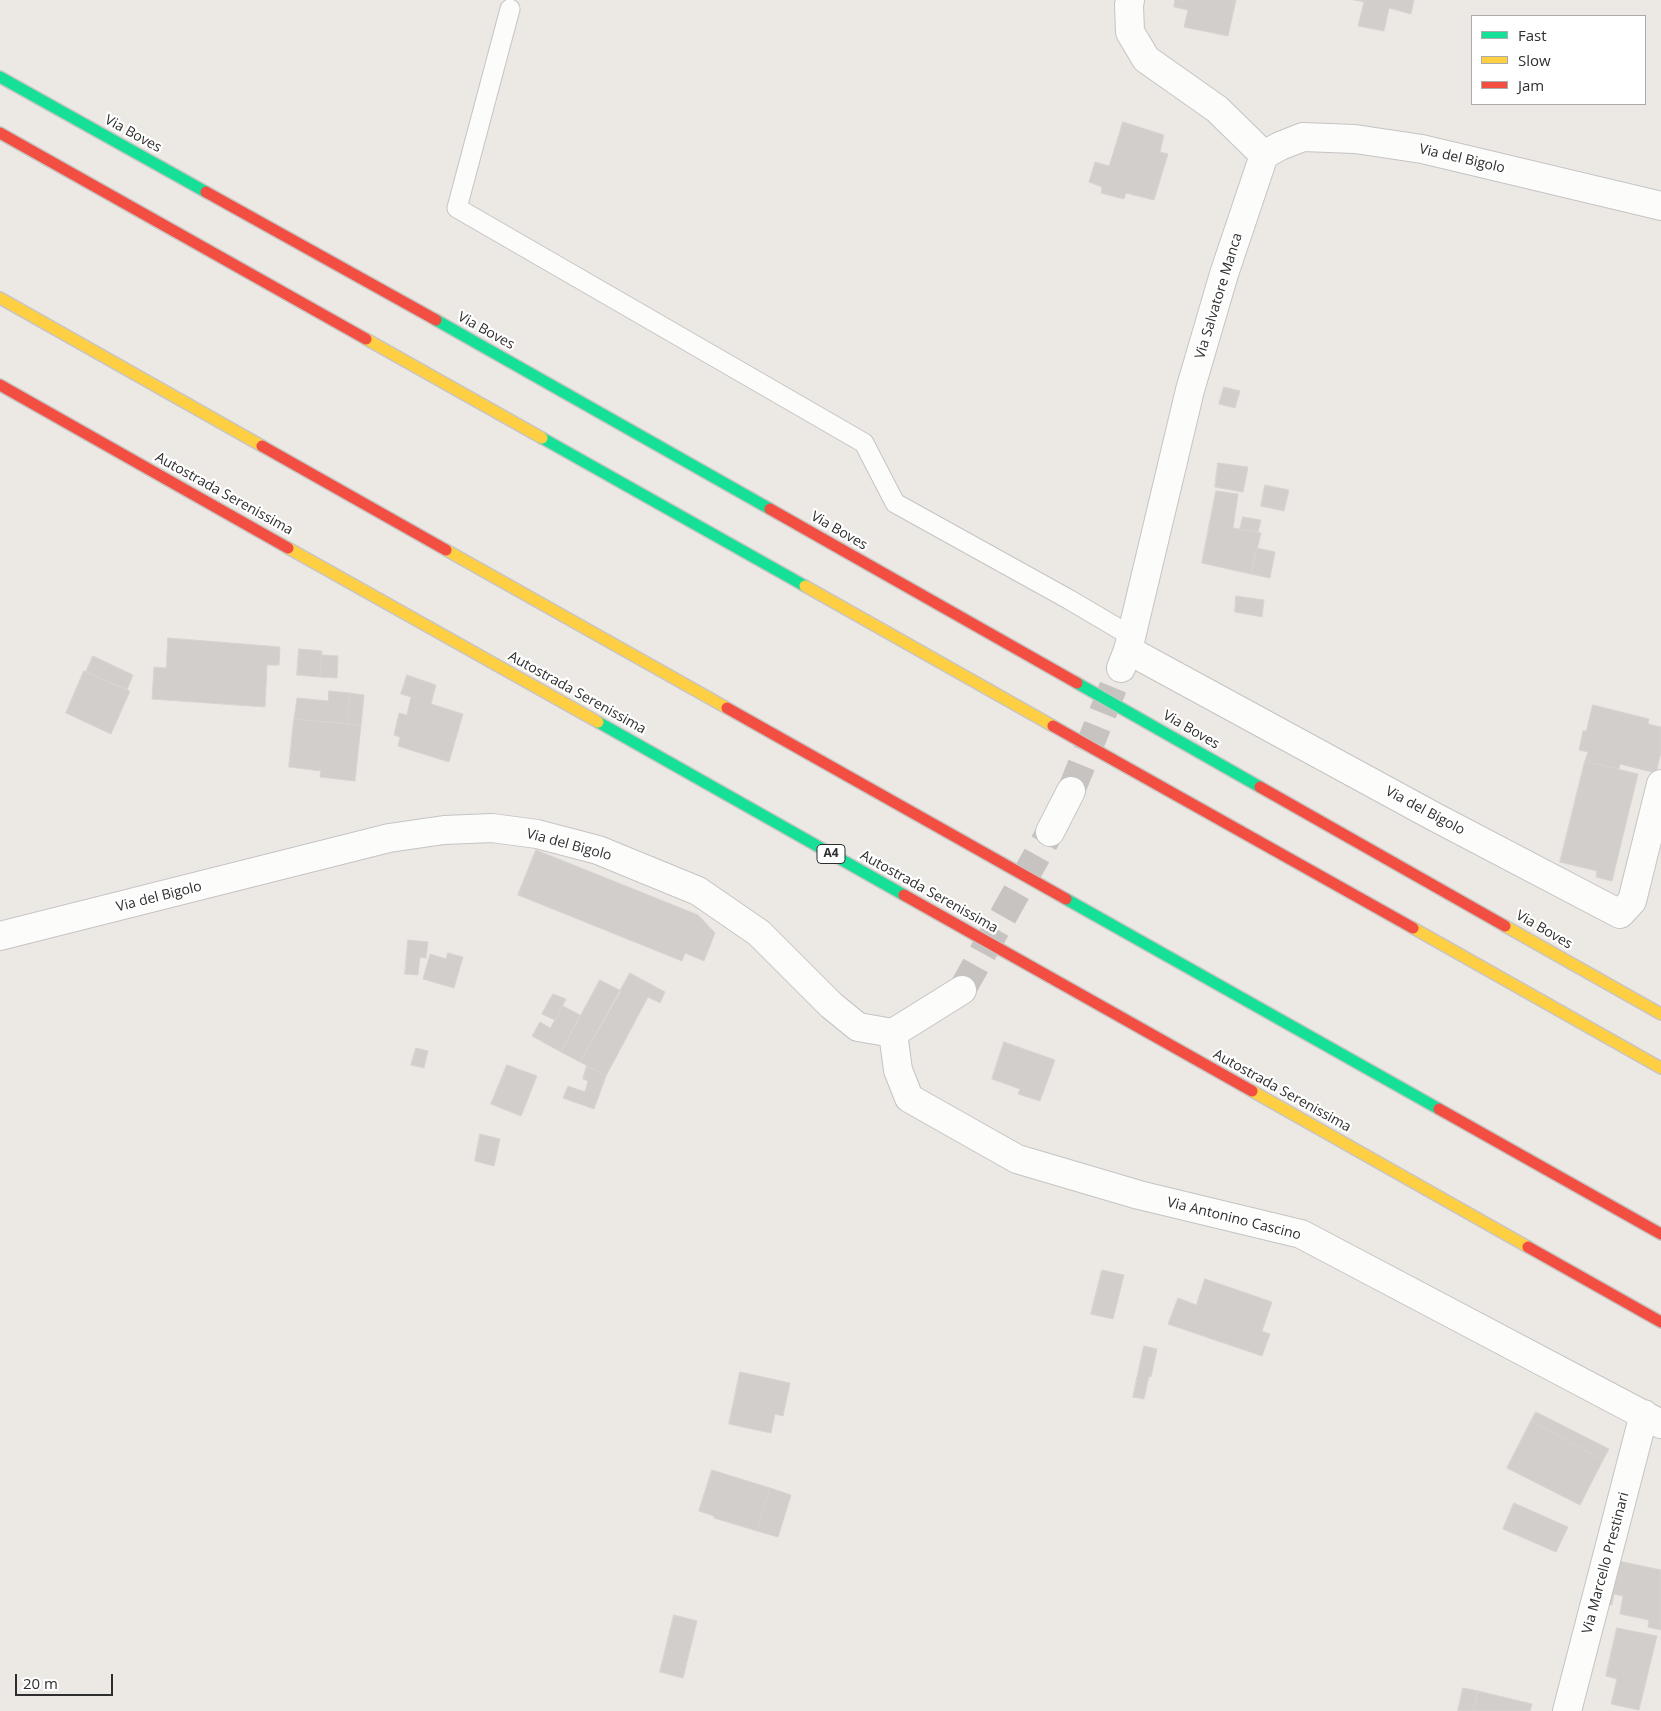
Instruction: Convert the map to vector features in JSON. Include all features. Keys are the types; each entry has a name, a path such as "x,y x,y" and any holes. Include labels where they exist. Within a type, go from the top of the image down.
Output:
{"highway":[{"name":"Via Boves","path":"0,77 502,357 1661,1014"},
{"path":"0,133 1661,1068"},
{"path":"0,298 1661,1234"},
{"name":"Autostrada Serenissima","path":"0,385 1661,1322"}],"street":[{"path":"1130,0 1130,32 1146,59 1218,109 1264,155"},
{"name":"Via del Bigolo","path":"1264,155 1280,146 1303,138 1355,139 1422,149 1661,206"},
{"name":"Via Salvatore Manca","path":"1127,651 1190,390 1224,274 1264,155"},
{"name":"Via del Bigolo","path":"1127,651 1433,816 1620,914 1632,901 1661,784"},
{"path":"1050,832 1071,791"},
{"name":"Via del Bigolo","path":"0,936 389,838 444,830 492,828 537,834 598,850 698,891 759,933 831,1005 858,1027 893,1033"},
{"path":"893,1033 962,990"},
{"name":"Via Antonino Cascino","path":"893,1033 898,1070 909,1098 1017,1159 1139,1195 1301,1234 1653,1419"},
{"name":"Via Marcello Prestinari","path":"1567,1711 1653,1419"}],"lane":[{"path":"510,9 457,208 864,443 895,502 1127,651"}],"building":[{"path":"1175,0 1236,0 1228,36 1184,27 1188,10 1174,7"},
{"path":"1354,0 1414,0 1411,14 1389,8 1384,31 1358,26 1364,2"},
{"path":"1123,122 1164,135 1160,152 1168,154 1154,200 1126,193 1124,199 1101,193 1102,187 1089,182 1095,162 1109,166"},
{"path":"1224,387 1240,391 1235,408 1219,404"},
{"path":"1218,463 1248,467 1243,492 1215,487"},
{"path":"1265,485 1289,490 1284,511 1261,506"},
{"path":"1216,491 1238,494 1233,528 1261,533 1251,574 1202,563"},
{"path":"1243,517 1261,520 1258,532 1240,529"},
{"path":"1257,548 1275,552 1270,578 1251,574"},
{"path":"1236,596 1264,600 1262,617 1235,612"},
{"path":"168,638 280,647 279,665 267,665 265,707 152,699 154,667 166,668"},
{"path":"299,649 322,651 320,677 297,675"},
{"path":"322,655 338,656 337,678 320,677"},
{"path":"93,656 133,675 127,690 86,672"},
{"path":"84,671 130,691 111,734 66,713"},
{"path":"407,675 436,685 431,704 463,714 449,762 398,746 400,737 394,735 399,713 407,715 411,697 401,694"},
{"path":"329,691 350,693 347,724 294,719 297,698 328,701"},
{"path":"350,693 364,695 361,725 347,724"},
{"path":"1593,705 1649,719 1648,724 1661,727 1661,752 1656,773 1620,764 1619,769 1585,761 1588,752 1579,750 1583,731 1586,731"},
{"path":"294,719 361,725 355,781 320,777 321,771 289,767"},
{"path":"1585,761 1638,774 1612,881 1596,877 1597,871 1560,862"},
{"path":"536,850 698,915 715,933 704,961 685,953 682,961 518,895"},
{"path":"408,940 428,942 426,958 420,957 418,975 405,974"},
{"path":"448,953 463,957 454,988 423,979 430,954 446,959"},
{"path":"630,973 665,992 660,1003 648,997 606,1076 580,1062"},
{"path":"600,980 621,991 580,1062 561,1052"},
{"path":"553,994 566,999 555,1020 542,1014"},
{"path":"563,1006 580,1015 561,1052 532,1036 540,1022 550,1028"},
{"path":"1004,1042 1055,1060 1040,1101 1018,1094 1020,1089 992,1079"},
{"path":"416,1048 428,1051 424,1068 411,1065"},
{"path":"507,1065 537,1076 521,1116 491,1104"},
{"path":"587,1066 606,1076 594,1109 563,1098 568,1086 585,1092 588,1081 583,1079"},
{"path":"480,1134 500,1139 494,1166 475,1161"},
{"path":"1102,1270 1124,1275 1113,1319 1091,1314"},
{"path":"1205,1279 1272,1302 1262,1331 1270,1334 1262,1356 1168,1324 1178,1298 1196,1305"},
{"path":"1144,1346 1157,1349 1144,1399 1133,1397"},
{"path":"740,1372 790,1383 783,1416 775,1414 771,1433 729,1424"},
{"path":"1536,1412 1609,1449 1603,1460 1531,1421"},
{"path":"1531,1421 1603,1460 1580,1505 1507,1468"},
{"path":"712,1470 770,1488 757,1531 714,1518 714,1516 699,1511"},
{"path":"770,1488 791,1495 778,1537 757,1531"},
{"path":"1514,1503 1568,1527 1556,1552 1503,1529"},
{"path":"1614,1560 1661,1570 1661,1630 1648,1627 1649,1620 1620,1614 1623,1596 1614,1594 1612,1605 1605,1604"},
{"path":"674,1615 697,1621 683,1678 660,1672"},
{"path":"1617,1628 1657,1636 1639,1710 1611,1704 1617,1679 1606,1676"},
{"path":"1463,1688 1478,1691 1473,1711 1458,1711"},
{"path":"1478,1691 1532,1704 1530,1711 1473,1711"}],"tunnel":[{"path":"1071,791 1121,668"},
{"path":"962,990 1050,832"}],"traffic: fast":[{"path":"0,77 206,192"},
{"path":"436,320 770,509"},
{"path":"542,438 805,586"},
{"path":"1077,683 1260,787"},
{"path":"598,722 904,895"},
{"path":"1066,899 1439,1109"}],"traffic: slow":[{"path":"0,298 262,446"},
{"path":"366,339 542,438"},
{"path":"288,548 598,722"},
{"path":"446,550 727,708"},
{"path":"805,586 1053,726"},
{"path":"1505,926 1661,1014"},
{"path":"1413,928 1661,1068"},
{"path":"1252,1091 1528,1247"}],"traffic: jam":[{"path":"0,133 366,339"},
{"path":"206,192 436,320"},
{"path":"0,385 288,548"},
{"path":"262,446 446,550"},
{"path":"770,509 1077,683"},
{"path":"727,708 1066,899"},
{"path":"1053,726 1413,928"},
{"path":"1260,787 1505,926"},
{"path":"904,895 1252,1091"},
{"path":"1439,1109 1661,1234"},
{"path":"1528,1247 1661,1322"}]}
